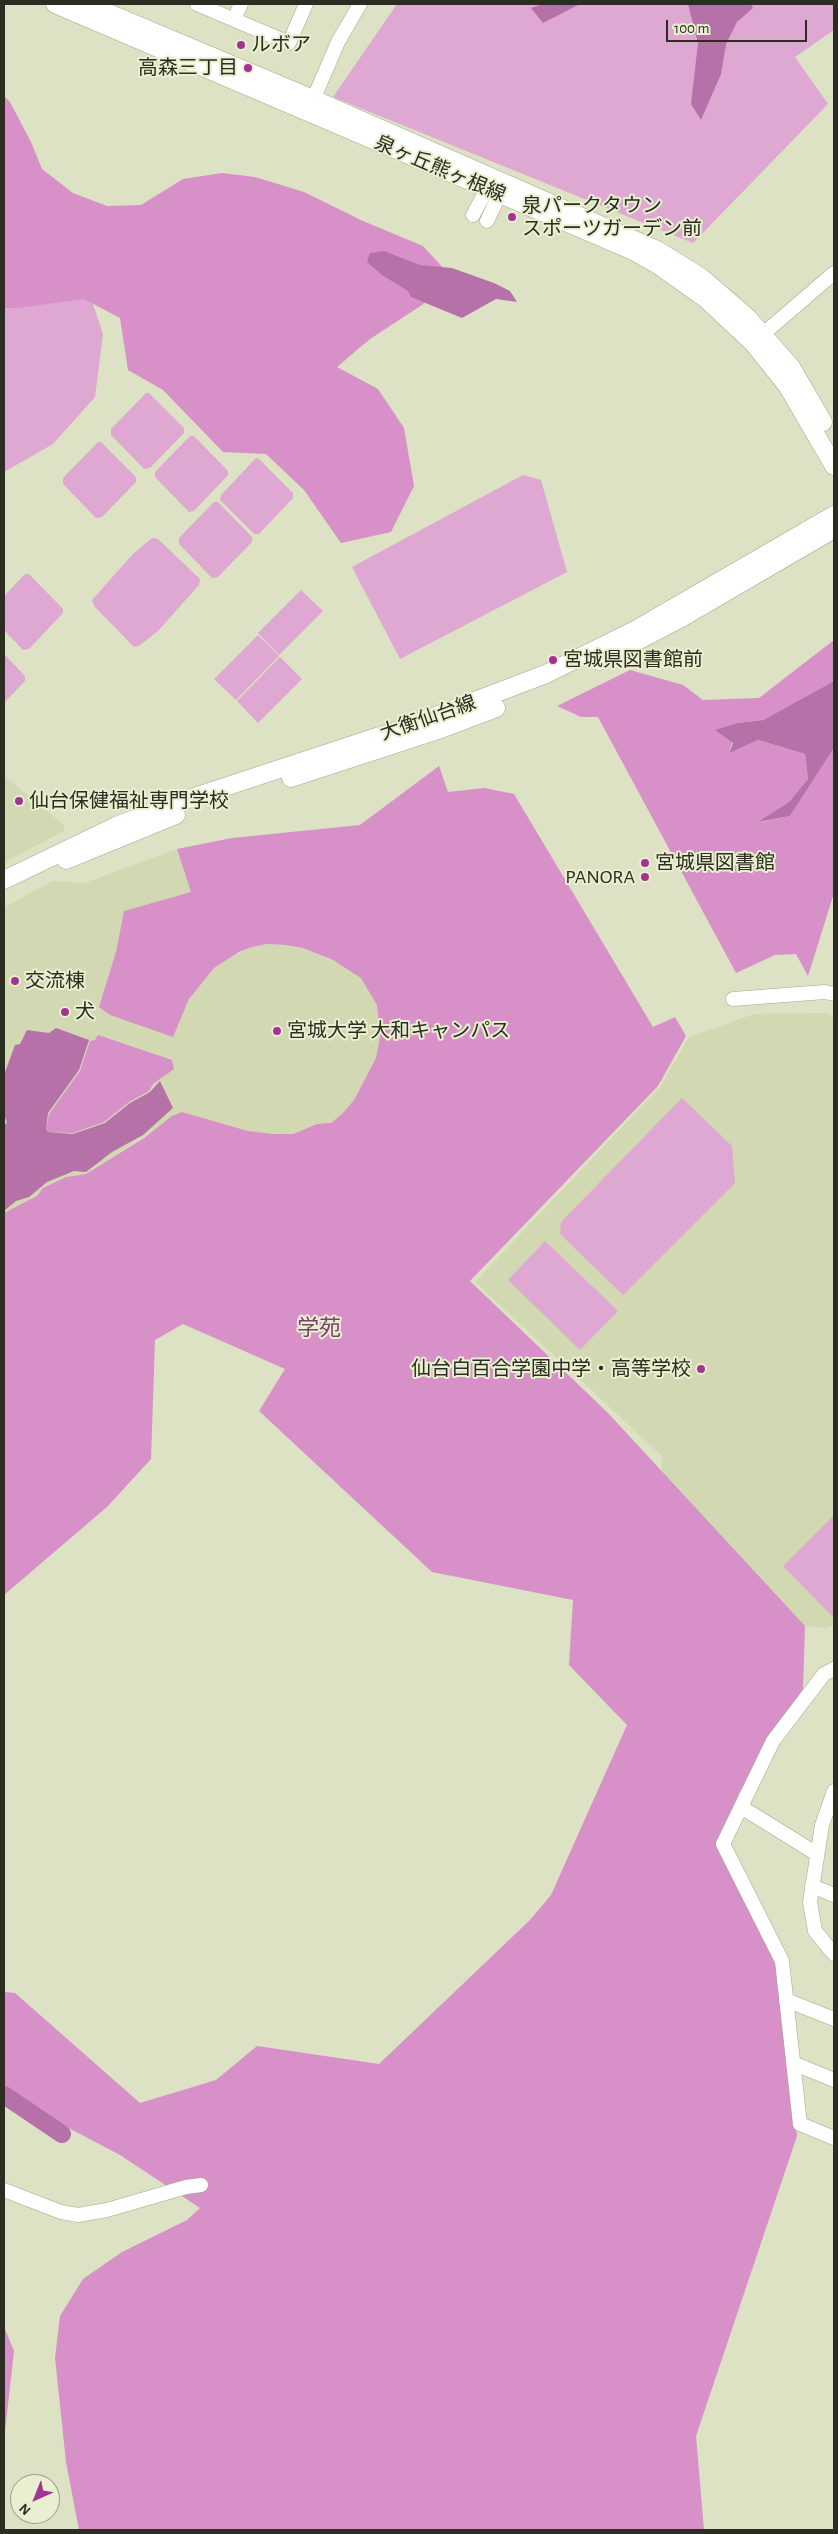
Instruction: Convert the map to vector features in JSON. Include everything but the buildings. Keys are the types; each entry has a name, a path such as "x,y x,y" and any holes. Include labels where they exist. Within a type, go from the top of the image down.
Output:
{"main road":[{"name":"泉ヶ丘熊ヶ根線","path":"55,4 311,106"},
{"name":"泉ヶ丘熊ヶ根線","path":"87,4 497,188 631,250 658,265 706,299 791,367 834,442"},
{"name":"泉ヶ丘熊ヶ根線","path":"758,339 834,466"},
{"name":"大衡仙台線","path":"4,893 64,861 170,818 436,724 486,698 574,661 637,629 834,515"},
{"name":"大衡仙台線","path":"4,880 116,826 176,803 514,700 622,650 834,530"}],"street":[{"path":"197,4 289,43 306,4"},
{"path":"234,19 241,4"},
{"path":"311,106 338,42 360,4"},
{"path":"473,215 497,188"},
{"path":"487,221 497,188"},
{"path":"758,339 834,273"},
{"path":"733,999 825,992 834,994"},
{"path":"834,1669 824,1674 773,1742 723,1844 782,1961 800,2124 834,2138"},
{"path":"834,1790 828,1830 817,1854 810,1902 815,1931 834,1954"},
{"path":"741,1807 817,1854"},
{"path":"812,1886 834,1894"},
{"path":"786,2000 834,2019"},
{"path":"793,2063 834,2080"},
{"path":"4,2190 61,2212 78,2215 107,2210 186,2187 201,2185"}],"shaded area":[{"path":"397,4 834,4 834,30 795,57 828,104 693,243 333,97"},
{"path":"543,4 580,4 543,23 531,8"},
{"path":"688,4 751,4 753,8 737,22 726,44 721,74 701,120 691,104 698,43"},
{"path":"4,96 10,102 31,142 42,169 73,193 107,206 141,205 183,179 222,173 255,177 304,192 363,221 423,246 446,271 444,286 422,305 370,339 337,367 378,389 404,428 414,486 391,532 341,543 304,490 266,454 223,452 163,390 128,370 120,318 84,299 18,308 4,308"},
{"path":"4,172 84,277 103,334 95,397 53,444 4,472"},
{"path":"384,251 420,265 452,268 494,283 510,291 517,302 496,299 462,318 411,297 408,291 382,275 367,262 370,253"},
{"path":"146,393 149,393 184,428 184,433 150,468 144,469 111,435 111,429"},
{"path":"190,436 194,436 228,471 228,475 194,511 189,512 155,477 155,472"},
{"path":"98,442 101,442 136,477 136,482 102,517 96,518 63,484 63,478"},
{"path":"256,458 293,493 293,498 259,534 254,534 220,500 221,495"},
{"path":"523,475 541,480 567,572 400,659 352,567"},
{"path":"214,502 218,502 252,537 252,542 218,577 212,578 179,544 179,538"},
{"path":"152,538 158,539 200,579 199,585 158,631 139,646 134,647 94,606 92,600 132,555"},
{"path":"25,574 29,574 63,609 63,613 29,649 23,650 4,630 4,596"},
{"path":"301,590 323,611 279,655 258,633"},
{"path":"258,635 279,656 236,700 214,679"},
{"path":"834,640 834,681 763,720 738,723 729,752 758,740 805,754 808,779 789,802 760,822 790,816 834,748 834,893 808,976 796,954 775,955 736,973 598,717 581,717 557,706 630,670 683,685 703,700 759,698"},
{"path":"4,654 25,676 25,681 4,703"},
{"path":"280,657 302,679 258,723 237,701"},
{"path":"834,681 834,748 790,816 758,822 789,802 808,779 805,754 758,740 729,753 733,743 715,730 738,723 763,720"},
{"path":"439,766 448,792 484,788 514,794 653,1027 675,1017 686,1036 658,1086 470,1281 607,1412 805,1626 803,1689 740,1791 717,1845 778,1965 797,2136 696,2436 704,2530 79,2530 66,2462 55,2358 60,2316 83,2279 122,2252 187,2220 200,2208 120,2155 4,2094 4,1992 15,1993 140,2103 216,2080 257,2046 379,2064 530,1920 551,1895 627,1725 569,1665 573,1600 432,1572 259,1411 285,1369 183,1324 155,1340 151,1459 107,1507 4,1595 4,1213 37,1196 43,1188 66,1177 86,1174 144,1138 172,1116 182,1112 248,1131 274,1134 293,1134 317,1124 331,1123 354,1100 376,1058 380,1037 377,1005 361,978 333,960 303,948 285,945 267,944 252,947 239,952 214,968 189,999 173,1037 110,1015 99,1007 116,952 124,911 191,892 177,849 232,838 360,825"},
{"name":"仙台保健福祉専門学校","path":"4,776 64,825 64,831 4,862"},
{"name":"宮城大学 大和キャンパス","path":"177,849 192,892 124,911 116,952 110,1015 173,1037 183,1012 195,990 214,968 252,947 267,944 303,948 347,967 361,978 371,992 377,1005 380,1037 376,1058 354,1100 331,1123 317,1124 293,1134 274,1134 248,1131 182,1112 86,1174 66,1177 43,1188 38,1196 4,1213 4,908 52,881 85,883"},
{"name":"仙台白百合学園中学・高等学校","path":"824,1013 834,1017 834,1625 826,1628 805,1626 661,1483 662,1456 475,1282 660,1087 689,1037 754,1014"},
{"path":"56,1028 89,1040 79,1070 48,1113 46,1129 48,1132 73,1134 105,1123 130,1103 150,1092 160,1081 173,1108 143,1135 112,1152 86,1172 74,1171 47,1182 29,1197 16,1201 4,1211 4,1125 7,1123 4,1114 4,1075 15,1045 20,1044 27,1030 49,1033"},
{"path":"98,1035 172,1060 174,1069 153,1084 149,1091 129,1102 104,1122 73,1133 49,1132 46,1129 49,1114 80,1071 90,1041 95,1040"},
{"path":"682,1098 732,1146 735,1183 623,1295 560,1234 561,1222"},
{"path":"545,1241 618,1311 580,1350 508,1280"},
{"path":"834,1515 834,1618 783,1566"},
{"path":"4,2327 14,2351 4,2440"}],"waterway":[{"path":"4,2095 62,2134"}],"place":[{"name":"ルボア","path":"241,45"},
{"name":"高森三丁目","path":"248,68"},
{"name":"泉パークタウン スポーツガーデン前","path":"512,217"},
{"name":"宮城県図書館前","path":"553,660"},
{"name":"仙台保健福祉専門学校","path":"19,801"},
{"name":"宮城県図書館","path":"645,863"},
{"name":"PANORA","path":"645,877"},
{"name":"交流棟","path":"15,981"},
{"name":"犬","path":"65,1012"},
{"name":"宮城大学 大和キャンパス","path":"277,1031"},
{"name":"仙台白百合学園中学・高等学校","path":"701,1369"}],"district":[{"name":"学苑","path":"319,1328"}]}
